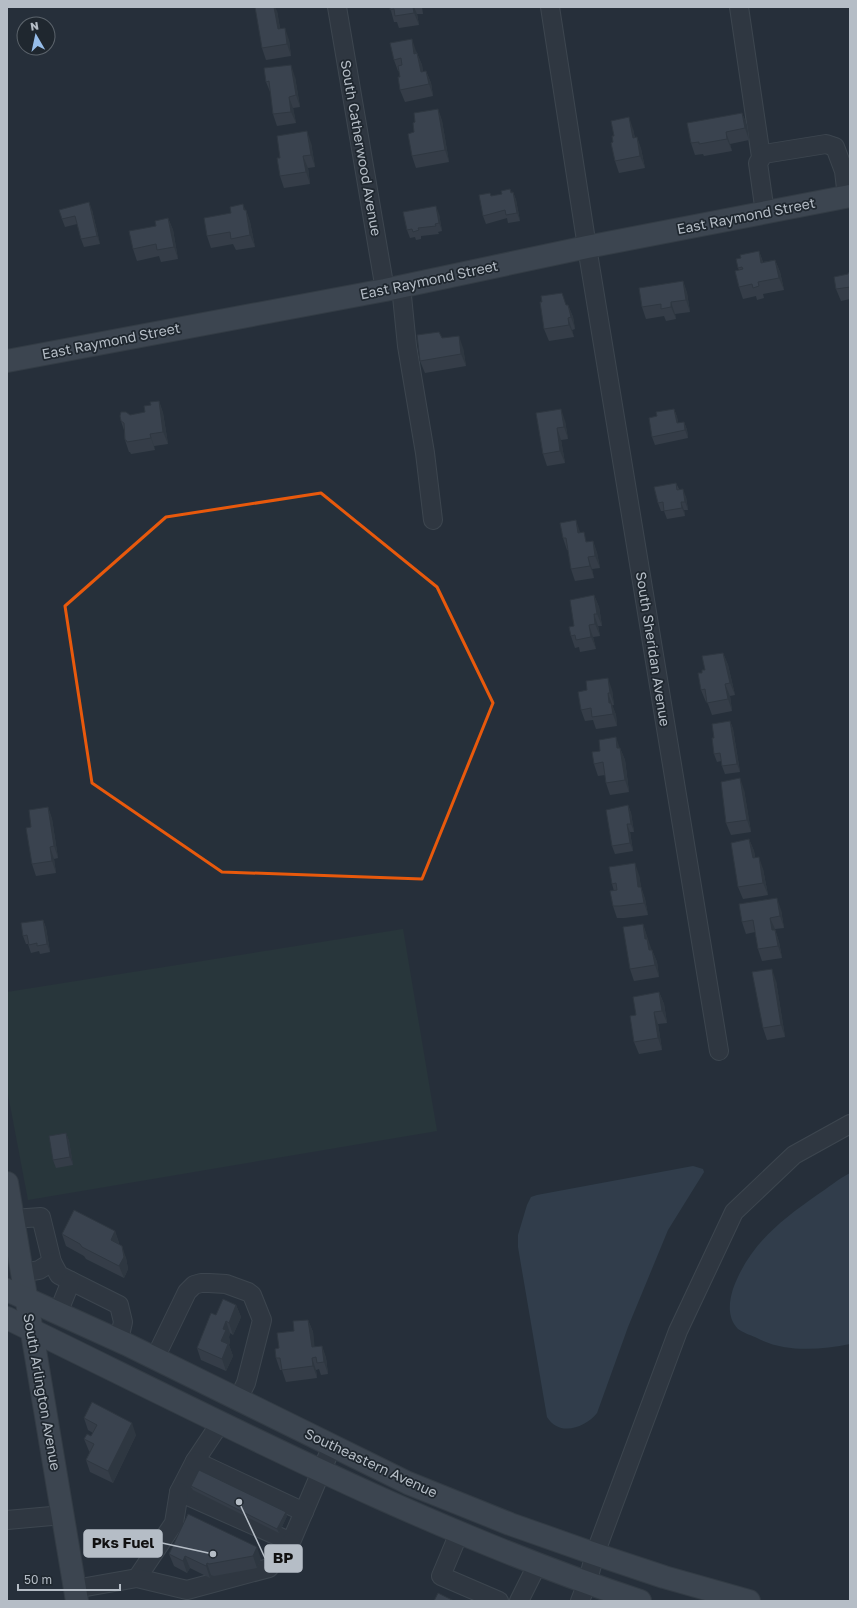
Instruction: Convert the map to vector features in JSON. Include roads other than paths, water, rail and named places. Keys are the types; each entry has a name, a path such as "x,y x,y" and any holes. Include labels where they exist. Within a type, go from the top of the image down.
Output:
{"main road":[{"name":"East Raymond Street","path":"7,360 393,288 586,247 849,196"},
{"name":"South Arlington Avenue","path":"7,1183 22,1273 16,1294 32,1330 76,1595"},
{"name":"Southeastern Avenue","path":"16,1294 119,1340 408,1483 510,1524 595,1554 749,1601"},
{"name":"Southeastern Avenue","path":"7,1318 409,1512 537,1565 584,1592 640,1601"}],"street":[{"name":"South Catherwood Avenue","path":"337,7 393,288 407,346 425,453 433,520"},
{"name":"South Sheridan Avenue","path":"550,7 586,247 720,1051"},
{"path":"739,7 761,157"},
{"path":"765,212 758,163 764,154 826,144 835,147 844,171 849,196"},
{"path":"584,1592 595,1554 678,1331 734,1212 794,1156 850,1124"},
{"path":"13,1219 41,1217 52,1262 59,1275 119,1305 123,1322 119,1340"},
{"path":"22,1273 39,1270 52,1262"},
{"path":"58,1313 71,1281"},
{"path":"155,1358 187,1292 194,1285 201,1283 226,1284 248,1292 252,1295 262,1320 246,1383 238,1399"},
{"path":"137,1578 174,1523 179,1492 195,1461 221,1422"},
{"path":"76,1595 137,1578 187,1590 269,1568 291,1542 332,1446"},
{"path":"195,1461 304,1512"},
{"path":"179,1492 291,1542"},
{"path":"7,1520 63,1515"},
{"path":"459,1533 441,1576 499,1601"},
{"path":"519,1601 537,1565"}],"water":[{"path":"693,1166 703,1169 704,1172 668,1230 628,1327 597,1413 586,1423 579,1426 572,1428 558,1427 547,1417 518,1247 518,1235 531,1197"},
{"path":"850,1173 850,1344 814,1349 790,1348 766,1342 738,1329 732,1320 730,1310 731,1299 733,1289 748,1259 767,1235 791,1214"}],"place":[{"name":"BP","path":"239,1502"},
{"name":"Pks Fuel","path":"213,1554"}]}
